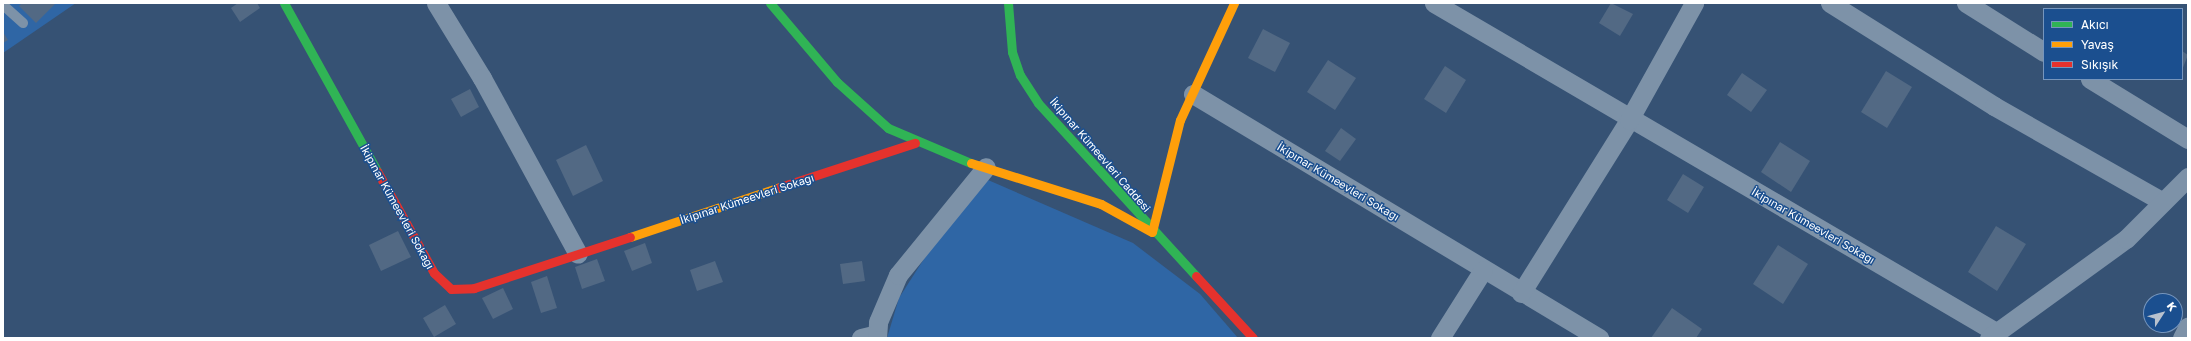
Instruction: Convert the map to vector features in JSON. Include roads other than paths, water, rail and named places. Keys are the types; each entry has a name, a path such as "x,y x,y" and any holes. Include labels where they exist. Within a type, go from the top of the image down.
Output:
{"street":[{"name":"İkipınar Kümeevleri Sokağı","path":"284,3 441,283 456,290 474,288 915,143"},
{"path":"436,3 482,78 578,254"},
{"path":"770,3 863,108 915,143 1101,204 1152,232 1198,276 1253,338"},
{"name":"İkipınar Kümeevleri Caddesi","path":"1008,3 1012,52 1020,75 1076,148 1152,232"},
{"path":"1152,232 1180,120 1234,3"},
{"name":"İkipınar Kümeevleri Sokağı","path":"1434,3 1992,335 2126,239 2188,177"},
{"path":"1521,293 1629,120 1694,3"},
{"path":"1830,3 1994,106 2163,202"},
{"path":"1966,3 2043,51"},
{"path":"2092,80 2188,138"},
{"name":"İkipınar Kümeevleri Sokağı","path":"1192,94 1521,293 1599,338"},
{"path":"872,337 898,275 986,167"},
{"path":"1440,338 1483,270"},
{"path":"2182,338 2188,326"}],"lane":[{"path":"3,5 23,23"}]}
